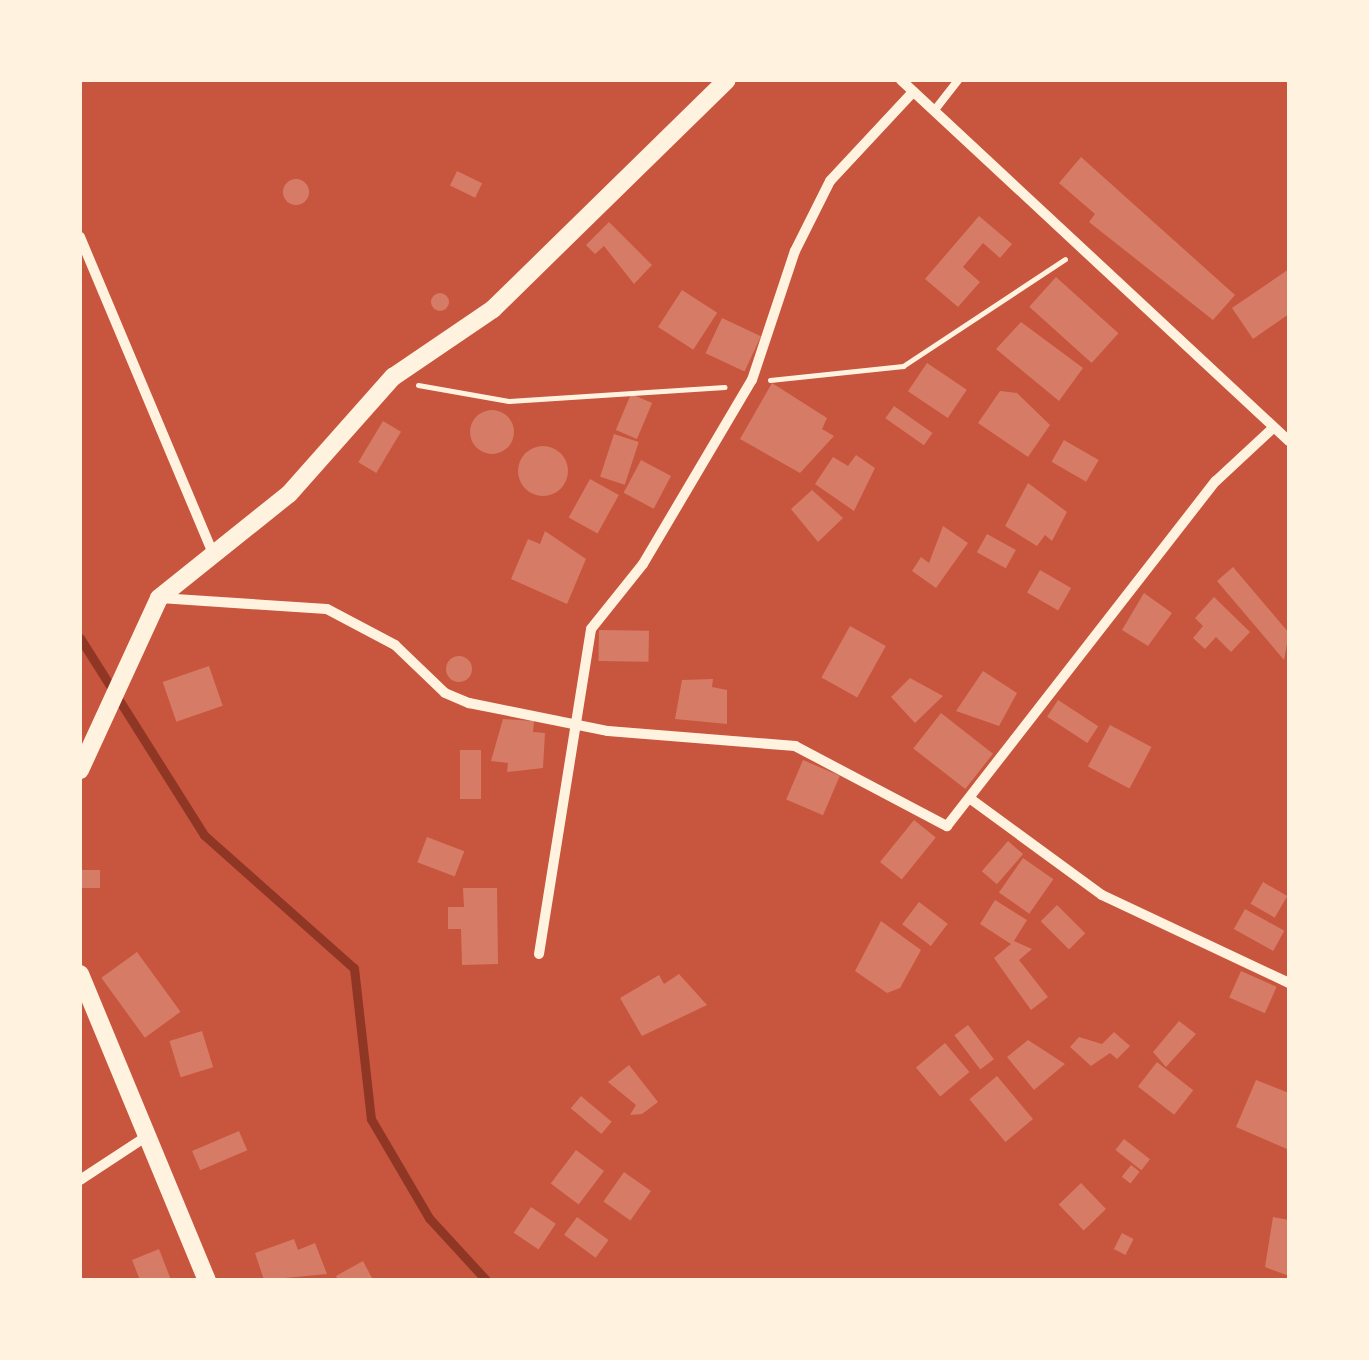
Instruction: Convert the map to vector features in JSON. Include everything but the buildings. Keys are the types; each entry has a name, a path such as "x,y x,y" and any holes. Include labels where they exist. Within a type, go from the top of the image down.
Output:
{"street":[{"path":"80,770 89,736 119,669 159,598 212,551 289,494 393,377 493,308 726,80"},
{"path":"900,80 1289,441"},
{"path":"539,954 573,723 592,629 666,528 748,384 794,251 830,181 913,92"},
{"path":"80,236 212,551"},
{"path":"159,598 327,609 395,645 444,693 573,723 816,752 893,804 946,826 972,800 1192,511 1273,428"},
{"path":"972,800 1102,895 1289,982"},
{"path":"80,974 207,1280"},
{"path":"80,1180 147,1136"}],"lane":[{"path":"934,111 958,80"}],"path":[{"path":"393,377 509,401 836,380 902,366 1080,249"}],"waterway":[{"path":"80,638 204,835 354,968 371,1119 429,1218 486,1280"}]}
